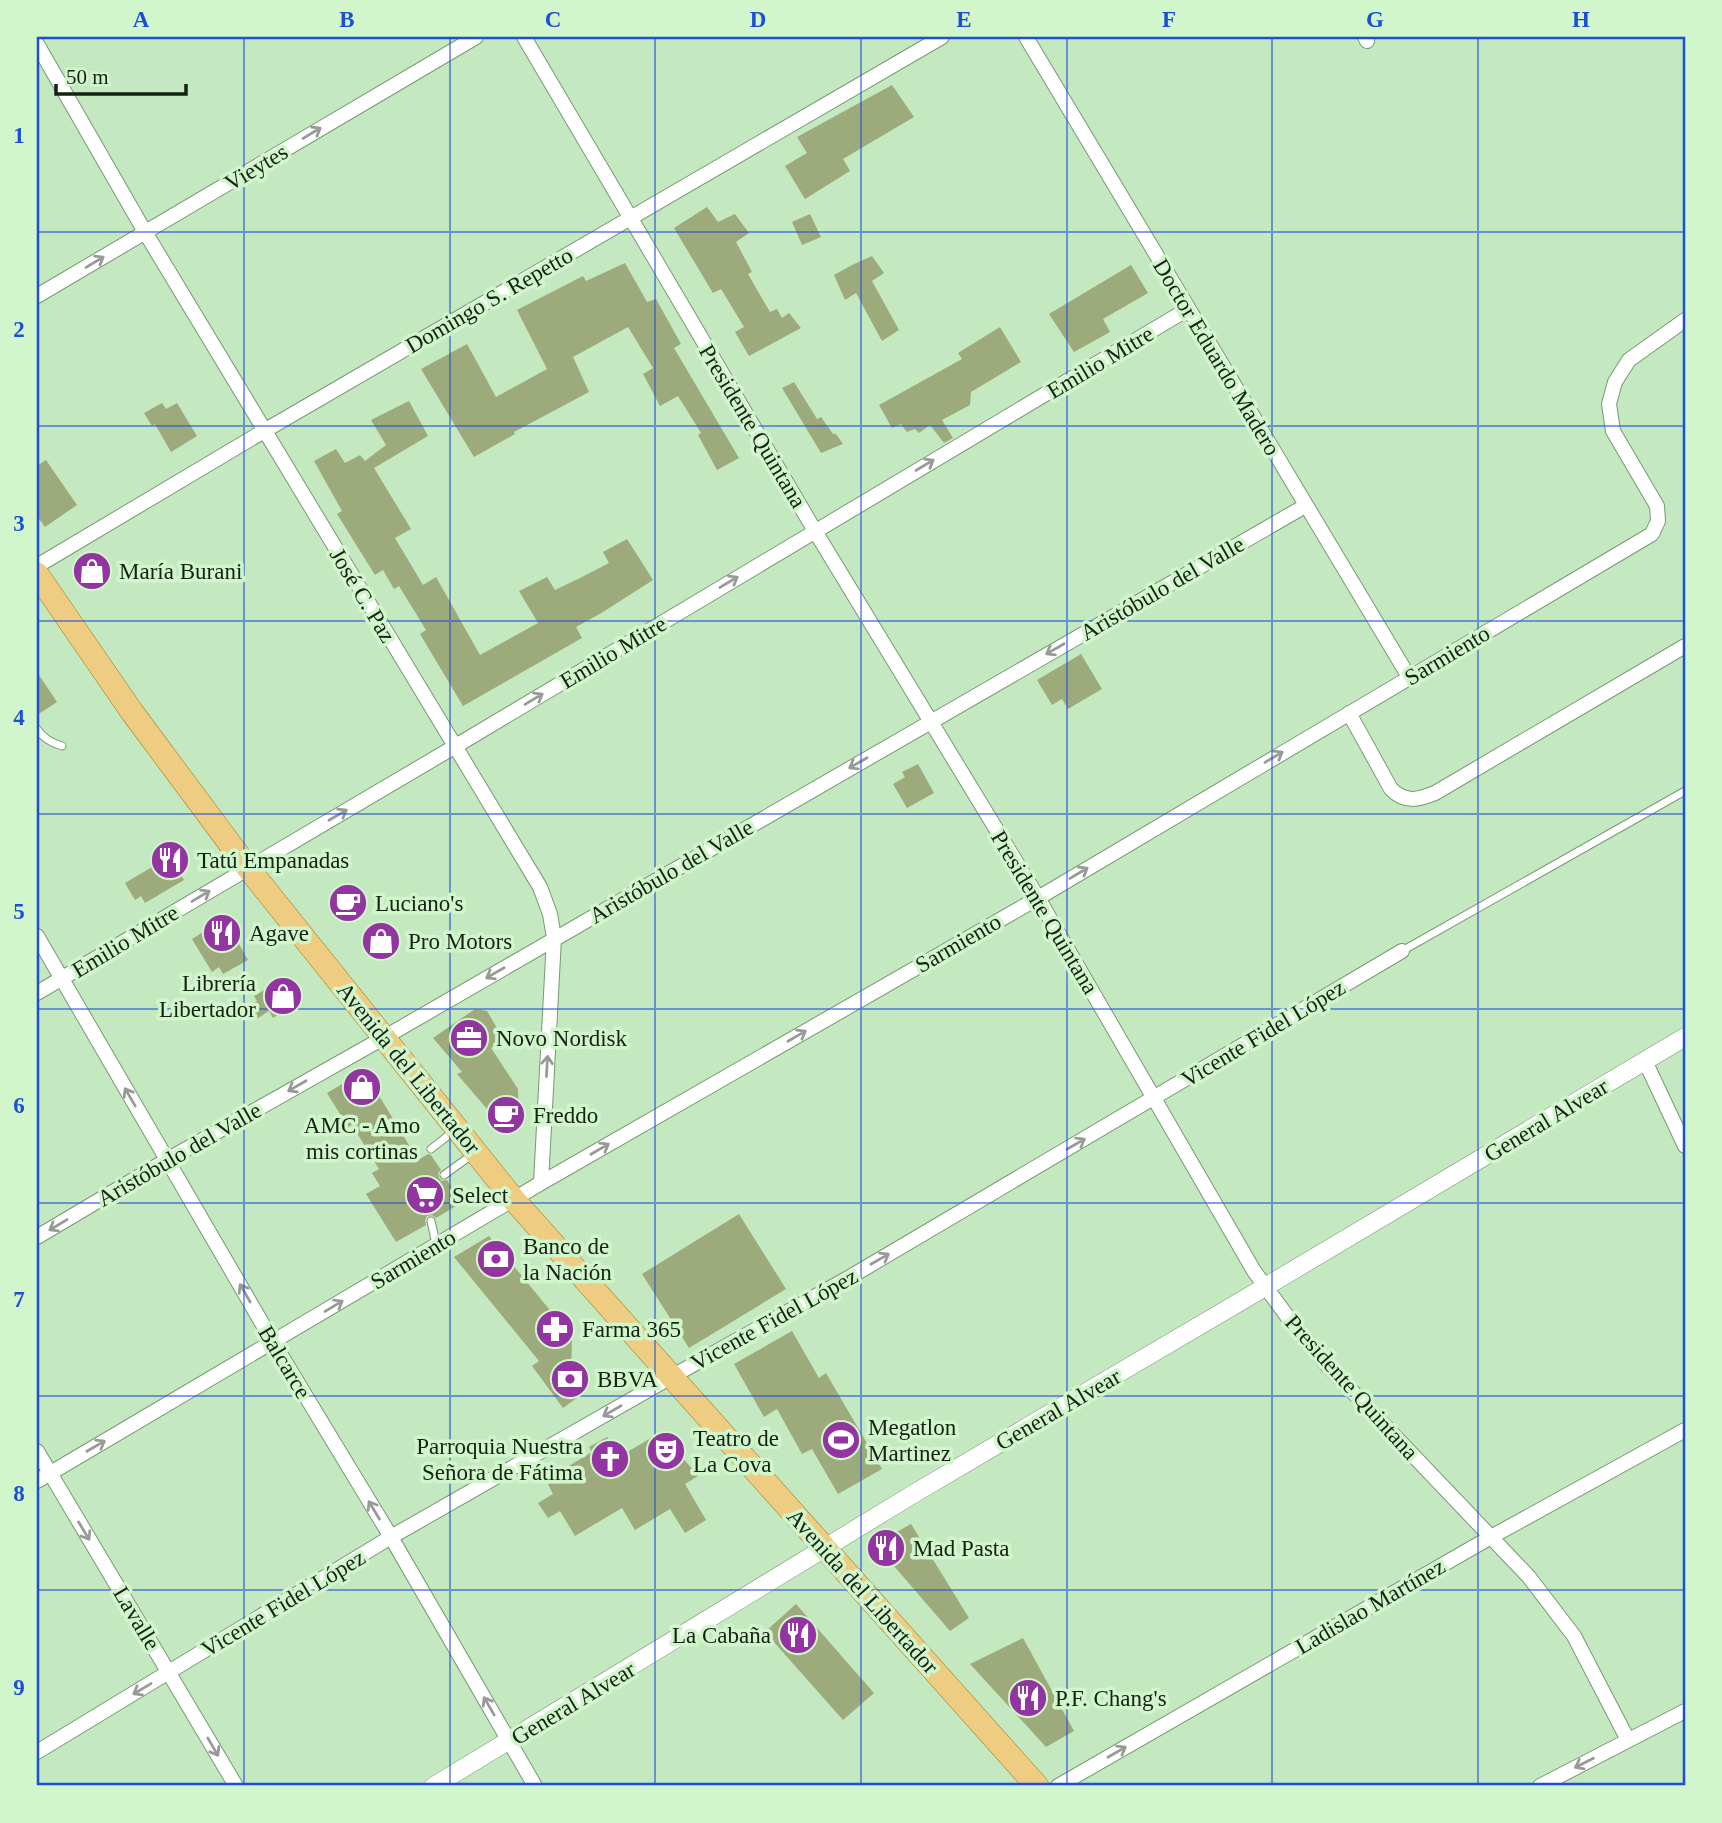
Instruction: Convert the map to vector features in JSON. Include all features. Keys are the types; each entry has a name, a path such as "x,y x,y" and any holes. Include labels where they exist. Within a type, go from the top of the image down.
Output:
{"main road":[{"name":"Avenida del Libertador","path":"37,574 132,712 248,868 514,1200 1037,1786"}],"street":[{"name":"Vieytes","path":"37,296 476,37"},
{"name":"Presidente Quintana","path":"524,37 815,531 1038,898 1254,1271 1328,1366 1529,1577 1574,1636 1628,1740"},
{"name":"Domingo S. Repetto","path":"37,566 942,37"},
{"name":"Doctor Eduardo Madero","path":"1026,37 1409,677"},
{"name":"José C. Paz","path":"37,44 145,233 540,887 550,914 554,939 541,1183"},
{"name":"Emilio Mitre","path":"37,993 1188,309"},
{"name":"Sarmiento","path":"43,1477 541,1183 1038,898 1652,534 1658,521 1657,506 1613,431 1609,404 1615,382 1629,360 1685,320"},
{"name":"Aristóbulo del Valle","path":"37,1237 1305,506"},
{"path":"1349,713 1391,789 1408,800 1420,799 1435,793 1685,646"},
{"name":"Balcarce","path":"37,936 536,1786"},
{"name":"Vicente Fidel López","path":"37,1752 391,1538 850,1277 1402,951"},
{"name":"General Alvear","path":"434,1786 927,1486 1685,1037"},
{"path":"1645,1061 1685,1146"},
{"name":"Ladislao Martínez","path":"1058,1786 1491,1537 1684,1433"},
{"name":"Lavalle","path":"37,1451 43,1477 170,1673 236,1786"},
{"path":"1540,1786 1685,1711"}],"lane":[{"path":"37,729 51,743 62,746"},
{"path":"1402,951 1685,791"},
{"path":"432,1149 458,1128"},
{"path":"444,1175 476,1151"},
{"path":"432,1221 436,1246"}],"building":[{"path":"892,85 914,117 843,159 850,171 805,199 785,166 807,153 797,137"},
{"path":"707,207 718,222 735,214 749,233 736,242 752,272 748,274 770,312 777,309 782,318 789,313 801,328 749,356 735,332 744,327 721,289 713,293 674,228"},
{"path":"810,214 821,237 802,245 792,222"},
{"path":"872,256 884,273 872,281 899,330 882,341 856,293 845,300 834,275"},
{"path":"625,263 647,302 656,299 681,344 674,348 739,458 717,470 698,435 701,433 678,396 660,406 643,374 653,368 628,327 573,357 589,392 474,457 421,369 467,344 496,397 547,369 517,310 583,276 586,281"},
{"path":"1131,265 1148,293 1103,319 1110,332 1074,352 1049,314"},
{"path":"1000,327 1021,362 971,392 970,405 942,420 953,438 944,443 930,425 919,433 915,429 907,432 901,424 892,428 879,405 962,359 958,353"},
{"path":"794,382 817,419 821,417 843,444 821,453 782,388"},
{"path":"409,401 428,436 374,468 411,529 395,538 423,585 436,577 480,655 538,623 519,591 547,577 555,590 609,563 603,552 627,539 653,580 576,627 582,638 463,706 420,634 426,630 399,586 394,589 383,570 375,575 337,514 342,511 314,461 336,449 345,463 360,455 365,461 386,445 371,420"},
{"path":"162,403 166,409 177,403 197,436 171,452 155,424 152,426 144,413"},
{"path":"46,460 77,505 45,527 37,516 37,466"},
{"name":"María Burani","path":"95,555 107,576 89,587 76,566"},
{"path":"1081,654 1102,689 1068,709 1062,699 1052,705 1037,680"},
{"path":"37,672 57,702 37,715"},
{"path":"918,764 934,793 907,808 893,784 905,777 902,772"},
{"path":"169,857 184,880 145,903 141,896 135,900 125,883"},
{"path":"217,923 233,947 239,944 248,960 223,974 219,967 212,972 192,939"},
{"path":"279,981 294,1005 273,1018 269,1011 255,1020 247,1007 257,1001 254,996"},
{"path":"475,1009 487,1011 504,1040 491,1048 518,1089 519,1126 505,1130 457,1074 462,1072 433,1038"},
{"path":"364,1071 418,1160 431,1155 441,1170 438,1173 439,1178 442,1181 447,1180 461,1203 436,1218 427,1216 426,1225 396,1242 366,1194 380,1186 372,1173 379,1169 352,1125 348,1127 327,1093"},
{"path":"739,1214 786,1289 689,1348 642,1274"},
{"path":"489,1236 572,1337 571,1375 585,1392 563,1408 532,1366 539,1361 454,1257"},
{"path":"792,1331 819,1378 826,1373 882,1469 838,1494 812,1449 802,1454 777,1409 764,1417 734,1364"},
{"path":"661,1432 698,1476 685,1484 706,1520 685,1533 670,1509 635,1530 622,1508 575,1536 560,1511 548,1518 538,1503 553,1494 548,1484 554,1480 552,1476 592,1452 589,1447 607,1437 619,1457"},
{"path":"911,1524 969,1618 950,1631 875,1544"},
{"path":"796,1604 874,1693 843,1720 765,1632"},
{"name":"P.F. Chang's","path":"1023,1638 1074,1731 1046,1747 970,1664"}],"place":[{"name":"María Burani","path":"92,571"},
{"name":"Tatú Empanadas","path":"170,860"},
{"name":"Luciano's","path":"348,903"},
{"name":"Agave","path":"222,933"},
{"name":"Pro Motors","path":"381,941"},
{"name":"Librería Libertador","path":"283,996"},
{"name":"Novo Nordisk","path":"469,1038"},
{"name":"AMC - Amo mis cortinas","path":"362,1087"},
{"name":"Freddo","path":"506,1115"},
{"name":"Select","path":"425,1195"},
{"name":"Banco de la Nación","path":"496,1259"},
{"name":"Farma 365","path":"555,1329"},
{"name":"BBVA","path":"570,1379"},
{"name":"Megatlon Martinez","path":"841,1440"},
{"name":"Teatro de La Cova","path":"666,1451"},
{"name":"Parroquia Nuestra Señora de Fátima","path":"610,1459"},
{"name":"Mad Pasta","path":"886,1548"},
{"name":"La Cabaña","path":"798,1635"},
{"name":"P.F. Chang's","path":"1028,1698"}]}
